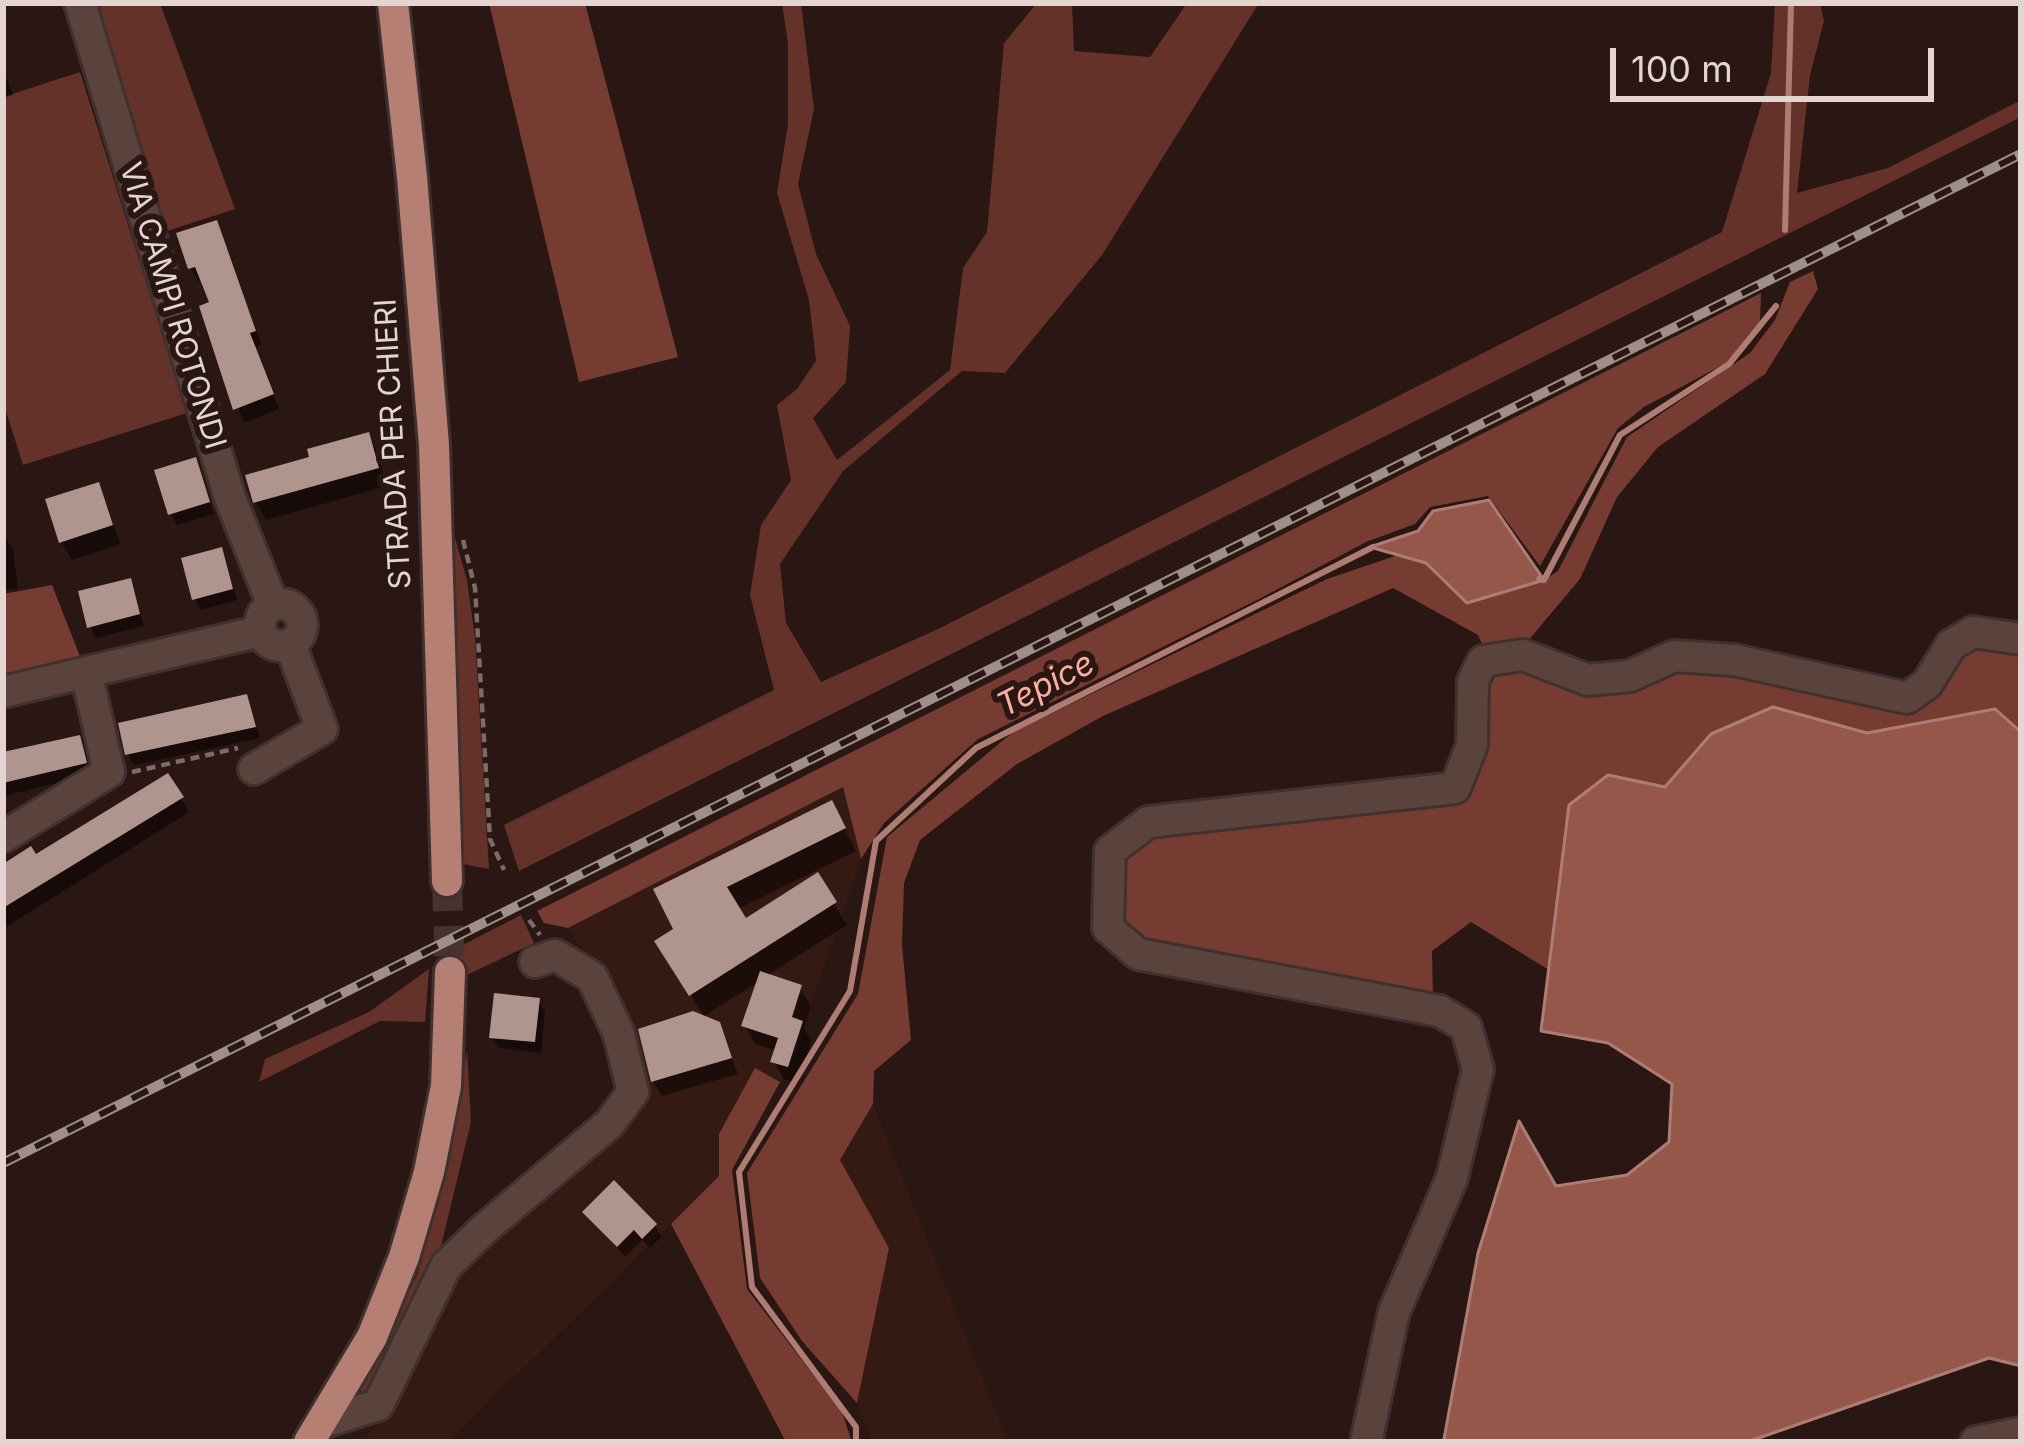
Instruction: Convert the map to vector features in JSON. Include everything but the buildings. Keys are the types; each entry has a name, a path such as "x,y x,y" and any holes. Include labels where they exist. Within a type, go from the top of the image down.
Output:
{"main road":[{"name":"STRADA PER CHIERI","path":"393,3 412,177 436,501 447,881"},
{"path":"315,1433 371,1337 404,1257 429,1172 446,1086 450,972"}],"street":[{"name":"VIA CAMPI ROTONDI","path":"80,3 230,497 275,627 322,729 254,769"},
{"path":"3,692 275,627"},
{"path":"1366,1442 1394,1312 1452,1178 1478,1069 1466,1028 1440,1011 1138,954 1108,928 1110,851 1148,822 1455,788 1472,745 1473,681 1483,661 1523,655 1588,680 1630,676 1674,656 1733,660 1907,698 1928,684 1951,645 1973,632 2021,639"},
{"path":"3,837 109,772 86,672"},
{"path":"3,810 78,789"},
{"path":"315,1433 378,1405 446,1266 609,1124 633,1092 620,1034 592,977 555,955 535,962"},
{"path":"1976,1442 2021,1433"}],"path":[{"path":"436,501 465,544 476,588 490,839 504,870"},
{"path":"109,772 121,774 250,746 284,751"}],"shaded area":[{"path":"160,3 235,209 161,233 99,7"},
{"path":"489,3 585,3 678,357 579,382"},
{"path":"782,3 801,3 814,109 798,184 816,254 850,326 846,382 813,418 837,460 950,370 963,268 987,232 1004,43 1037,3 1072,3 1074,51 1150,57 1187,3 1259,3 1102,255 1005,373 962,371 843,471 780,564 786,623 821,682 938,629 1722,232 1771,73 1775,3 1820,3 1824,21 1810,75 1797,193 1888,168 2021,100 2021,117 519,871 504,825 774,690 750,595 761,525 791,480 777,405 797,389 816,361 809,300 777,193 788,124 788,44"},
{"path":"80,72 187,413 23,465 3,402 3,97"},
{"path":"1813,271 1818,289 1765,374 1658,447 1617,497 1580,579 1521,649 1484,648 1478,635 1393,588 1103,716 1017,764 920,840 904,883 902,945 911,1040 874,1071 873,1104 840,1160 889,1248 857,1403 802,1341 760,1278 747,1173 858,994 887,837 1013,732 1327,579 1398,555 1426,563 1467,603 1544,580 1558,571 1627,437 1750,353 1775,320 1790,282"},
{"path":"1761,293 1760,321 1726,363 1644,407 1618,428 1540,566 1488,496 1430,507 1415,524 1366,542 978,739 884,823 861,859 843,787 568,928 544,923 537,911"},
{"path":"1489,500 1544,580 1467,603 1426,563 1370,547 1418,531 1433,511"},
{"path":"455,538 475,638 489,869 463,864"},
{"path":"52,585 83,664 3,682 3,594"},
{"path":"1983,638 2021,644 2021,732 1995,709 1867,733 1773,707 1711,734 1665,787 1569,805 1549,970 1471,922 1432,951 1433,996 1133,944 1114,918 1122,854 1163,829 1467,794 1488,673 1517,662 1609,689 1693,664 1906,707 1959,654"},
{"path":"1773,707 1867,733 1995,709 2021,732 2021,1366 1989,1358 1747,1442 1447,1442 1478,1253 1519,1121 1556,1186 1627,1175 1669,1142 1672,1084 1608,1043 1541,1031 1569,805 1608,775 1665,787 1711,734"},
{"path":"844,787 861,859 790,1067 780,1082 755,1069 719,1134 720,1176 448,1442 361,1442 373,1428 458,1267 642,1111 645,1097 599,975 568,928"},
{"path":"521,915 534,943 467,975 458,965 455,949"},
{"path":"429,969 425,1022 380,1021 259,1082 265,1059 369,1012"},
{"path":"467,1050 471,1122 436,1267 375,1397 353,1407 418,1273 450,1159"},
{"path":"755,1068 780,1082 732,1170 747,1289 842,1412 852,1442 786,1442 671,1224 719,1176 719,1134"},
{"path":"873,1104 1008,1442 871,1442 857,1403 889,1248 840,1161"}],"waterway":[{"name":"Tepice","path":"1785,230 1791,3"},
{"name":"Tepice","path":"1539,579 1544,580 1620,435 1729,364 1776,306"},
{"name":"Tepice","path":"856,1442 856,1427 752,1287 739,1172 850,991 876,841 976,748 1373,547"}],"tunnel":[{"path":"447,881 450,972"}],"railway":[{"path":"3,1163 2021,154"}]}
